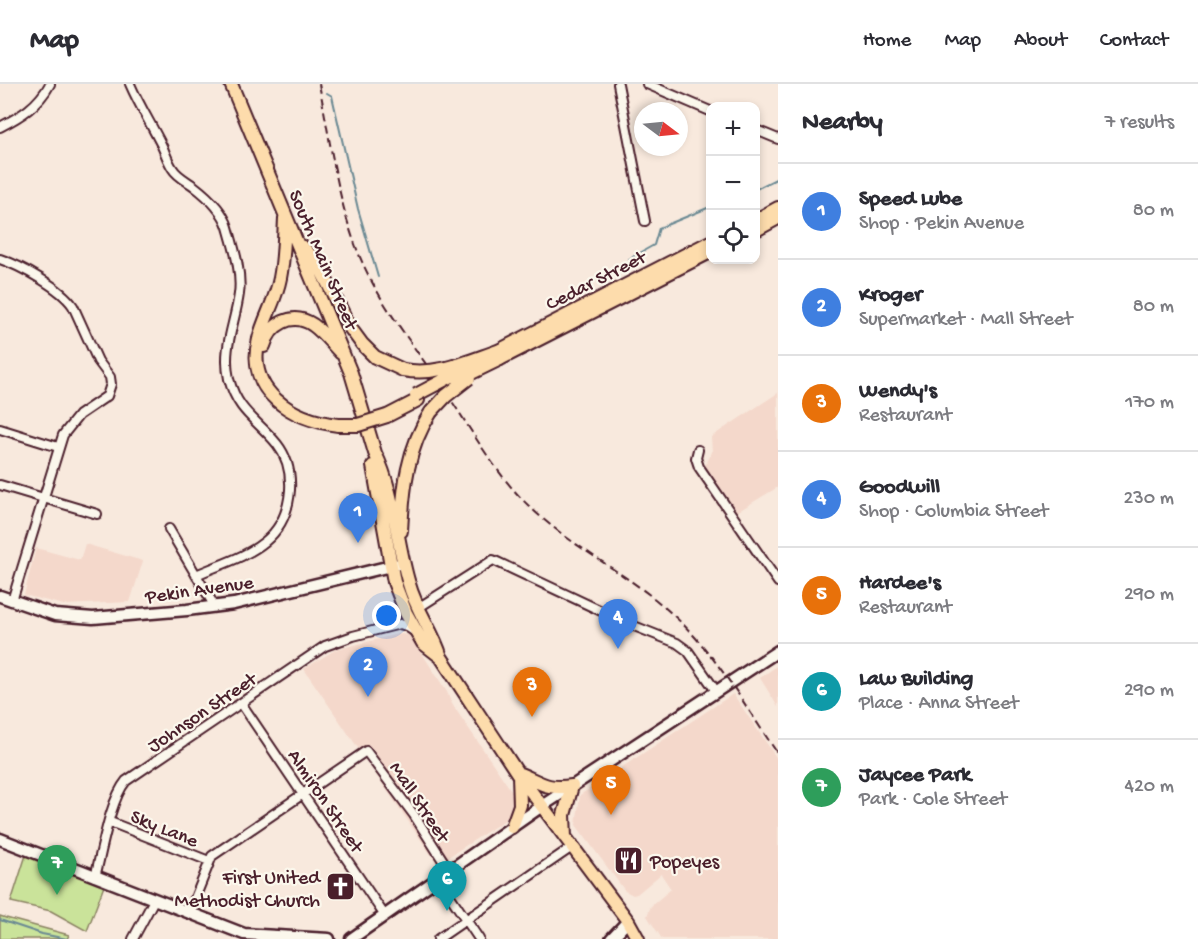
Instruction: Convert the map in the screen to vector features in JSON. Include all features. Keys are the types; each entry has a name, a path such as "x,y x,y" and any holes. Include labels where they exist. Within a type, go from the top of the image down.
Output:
{"main road":[{"name":"South Main Street","path":"231,84 344,356 375,453 381,465 400,548 392,575 400,598 423,644 441,657"},
{"path":"760,218 778,208"},
{"path":"285,214 280,279 258,341 258,368 266,388 287,409 309,420 338,422 386,413 499,355"},
{"path":"760,228 778,218"},
{"path":"296,240 318,264 351,328 375,357 403,370 417,372 438,371 499,355"},
{"name":"Cedar Street","path":"613,297 706,245"},
{"name":"Cedar Street","path":"499,355 613,297 706,254"},
{"path":"338,422 304,412 283,398 272,387 267,377 263,353 266,339 275,327 283,322 296,319 315,327 344,356"},
{"path":"400,548 404,484 418,434 431,412 452,390 499,355"},
{"name":"South Main Street","path":"375,453 373,469 397,564 441,657 518,774 628,921 638,939"},
{"path":"512,827 520,805 518,774 555,789 573,786 564,815 568,842"}],"street":[{"path":"0,127 27,112 40,100 50,84"},
{"path":"129,84 172,169 211,202 227,224 240,280 239,296 227,351 229,377 235,395 248,415 276,442 286,457 290,474 288,507 279,528 258,547 196,575"},
{"path":"618,84 645,220"},
{"path":"647,84 706,109"},
{"path":"760,132 778,140"},
{"path":"0,259 26,270 67,299 98,361 110,377 111,387 107,396 74,419 66,429 58,447 12,601"},
{"path":"0,429 58,447"},
{"path":"698,450 696,458 699,467 778,582"},
{"path":"0,485 97,514"},
{"path":"169,529 215,607"},
{"path":"418,608 493,560 629,624 677,643 688,651 716,691"},
{"name":"Pekin Avenue","path":"0,596 55,615 77,619 215,607 397,564"},
{"path":"385,628 400,618 402,608 400,598"},
{"name":"Johnson Street","path":"95,876 117,796 126,781 325,646 353,636 402,624 418,635"},
{"path":"351,939 542,806 778,651"},
{"name":"Almiron Street","path":"241,703 385,916"},
{"name":"Mall Street","path":"303,794 366,751 414,815 448,870"},
{"path":"189,913 209,861 218,852 303,794"},
{"name":"Sky Lane","path":"110,822 209,861"},
{"path":"0,839 244,934 329,939"},
{"path":"438,939 568,842"},
{"path":"438,878 480,939"},
{"path":"134,939 154,900"},
{"path":"611,939 628,921"}],"shaded area":[{"path":"778,393 778,487 737,512 705,466 712,452 711,437"},
{"path":"85,544 143,561 130,602 64,605 24,595 36,548 80,560"},
{"path":"398,634 410,635 447,692 452,704 515,796 512,811 505,820 442,861 436,862 304,669 335,650"},
{"path":"778,665 778,707 760,678"},
{"path":"733,694 778,760 778,939 662,939 647,916 651,906 671,889 661,874 637,894 633,895 625,891 576,825 580,795"}],"green space":[{"path":"26,855 104,886 87,931 51,911 11,902"},
{"path":"0,916 69,935 67,939 0,939"}],"waterway":[{"path":"327,93 332,96 358,209 378,277"},
{"path":"760,187 778,178"},
{"path":"629,259 654,245 659,228 706,209"},
{"path":"0,920 42,934 67,939"}],"railway":[{"path":"319,84 335,169 351,232 366,271 398,325 486,453 518,495 546,522 637,585 687,628 729,680 778,754"}],"place":[{"name":"Speed Lube","path":"358,543"},
{"name":"Goodwill","path":"618,649"},
{"name":"Kroger","path":"368,697"},
{"name":"Wendy's","path":"532,717"},
{"name":"Hardee's","path":"611,815"},
{"name":"Popeyes","path":"629,860"},
{"name":"First United Methodist Church","path":"341,887"},
{"name":"Jaycee Park","path":"57,895"},
{"name":"Law Building","path":"447,911"}]}
